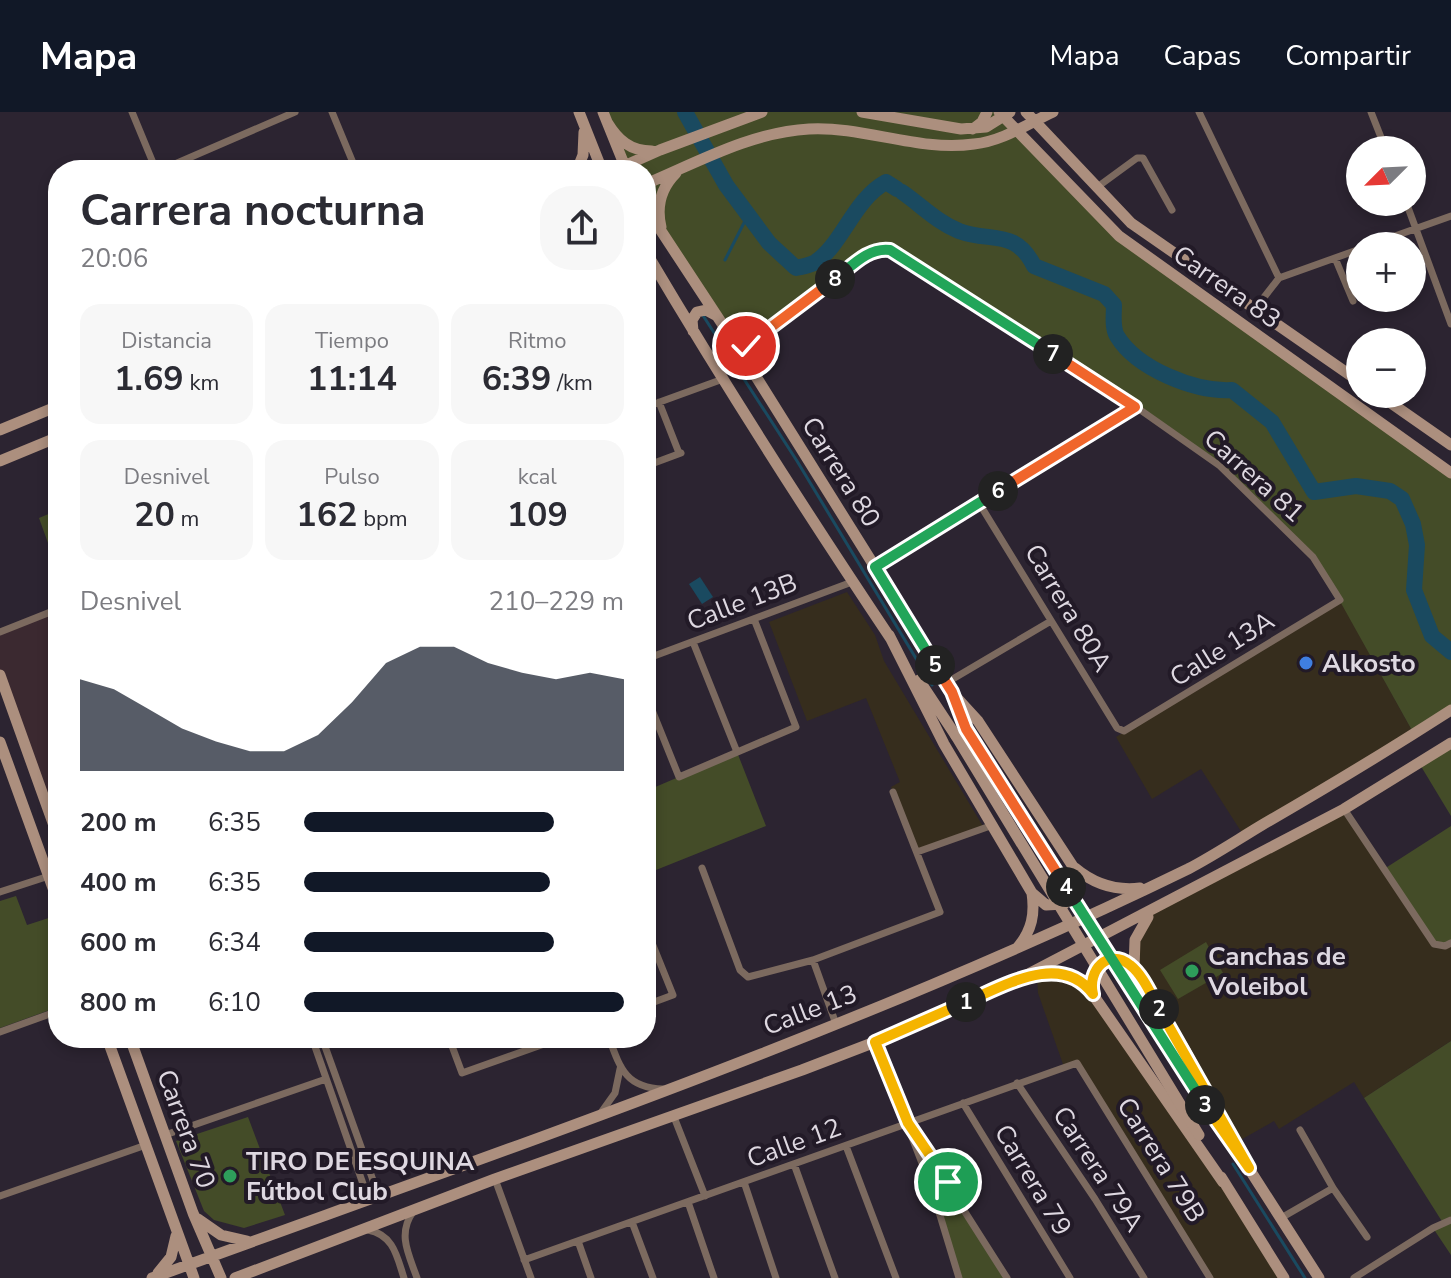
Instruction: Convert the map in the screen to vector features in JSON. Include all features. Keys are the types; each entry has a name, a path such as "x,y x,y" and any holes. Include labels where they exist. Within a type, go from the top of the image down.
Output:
{"main road":[{"path":"640,160 762,112"},
{"path":"862,112 973,129 991,125 1004,114"},
{"path":"973,129 982,122 987,112"},
{"path":"656,180 772,135 809,129 853,132 942,146 982,143 1017,130 1030,117 1053,112"},
{"name":"Carrera 83","path":"1004,114 1094,213 1119,236 1451,473"},
{"path":"580,116 584,146 580,160"},
{"path":"580,116 598,160"},
{"path":"605,117 621,141 646,151 660,150"},
{"path":"605,117 619,160"},
{"name":"Carrera 83","path":"1030,117 1131,223 1346,372"},
{"path":"666,238 659,217 661,195 673,176 684,168"},
{"path":"1094,213 1103,216 1108,213 1111,207 1108,200"},
{"path":"1119,236 1116,229 1118,223 1123,220 1131,223"},
{"name":"Carrera 80","path":"656,223 740,351 949,688 961,732 1199,1135 1223,1182"},
{"name":"Carrera 80","path":"656,269 693,333 852,582 961,732 1319,1278"},
{"path":"693,333 691,324 697,312 706,310 717,316"},
{"path":"1398,408 1447,442 1437,454 1414,446"},
{"path":"0,430 48,410"},
{"path":"0,461 48,441"},
{"path":"1451,462 1451,473"},
{"path":"889,635 944,744 1032,893 1046,905 1064,904 1077,891 1079,882 1074,868 978,721 949,688"},
{"path":"0,675 5,698 48,811"},
{"name":"Calle 13","path":"151,1278 600,1114 836,1024 1012,952 1190,867 1330,786 1451,710"},
{"path":"0,742 48,873"},
{"name":"Calle 13","path":"235,1278 495,1179 875,1042 1015,981 1344,809 1451,743"},
{"path":"1074,868 1091,880 1110,887 1130,889 1151,885"},
{"path":"1012,952 1031,927 1032,893"},
{"path":"1134,968 1133,949 1138,931 1157,909"},
{"path":"1093,994 1091,979 1098,965 1113,959 1124,961 1134,968"},
{"name":"Carrera 80","path":"1134,968 1186,1052 1249,1168"},
{"path":"1015,981 1055,972 1079,980 1093,994"},
{"name":"Carrera 80","path":"1093,994 1223,1182 1284,1278"},
{"name":"Carrera 70","path":"111,1048 194,1278"},
{"name":"Carrera 70","path":"133,1048 193,1213 221,1278"},
{"path":"135,1113 141,1118 149,1117 154,1107"},
{"path":"193,1213 205,1226 221,1235 255,1241"},
{"path":"151,1278 162,1270 171,1257 175,1227"}],"street":[{"path":"132,112 154,160"},
{"path":"180,160 278,115 295,112"},
{"path":"332,112 352,160"},
{"path":"1199,112 1279,278"},
{"path":"1371,112 1380,136"},
{"path":"1096,188 1137,158 1143,158 1172,210"},
{"path":"1412,216 1451,324"},
{"path":"1408,232 1451,216"},
{"name":"Carrera 81","path":"740,351 870,252 879,248 890,250 1135,407 1220,466 1313,557 1340,600"},
{"path":"1255,309 1279,278 1346,254"},
{"path":"1335,258 1346,284"},
{"path":"656,403 723,379"},
{"path":"656,462 681,453 659,402"},
{"path":"875,567 1135,407"},
{"name":"Carrera 80A","path":"979,503 1117,728 1124,731"},
{"name":"Calle 13B","path":"656,655 852,582"},
{"name":"Calle 13A","path":"1124,731 1340,600"},
{"path":"0,632 48,613"},
{"path":"656,720 679,777 796,727 754,619"},
{"path":"949,688 1051,621"},
{"path":"693,642 737,752"},
{"path":"702,868 743,975 754,977 813,960 940,912 893,792"},
{"path":"1344,809 1429,937 1439,947 1451,943"},
{"path":"917,852 993,825"},
{"path":"0,892 48,876"},
{"path":"656,953 673,995 656,1001"},
{"path":"813,960 836,1024"},
{"path":"0,1032 48,1015"},
{"path":"875,1042 932,1189 959,1278"},
{"path":"315,1048 343,1126 374,1199"},
{"path":"326,1048 353,1123 374,1199"},
{"path":"453,1048 462,1073 530,1049"},
{"path":"600,1114 615,1093 620,1069 613,1048"},
{"name":"Calle 12","path":"524,1260 1077,1063"},
{"name":"Carrera 79B","path":"1077,1063 1210,1278"},
{"path":"620,1069 639,1084 650,1088 667,1088"},
{"path":"165,1135 326,1079"},
{"name":"Carrera 79A","path":"1017,1083 1144,1278"},
{"name":"Carrera 79","path":"963,1103 1070,1278"},
{"path":"674,1117 705,1196"},
{"path":"343,1126 353,1123"},
{"path":"908,1123 1007,1278"},
{"path":"1300,1130 1333,1188 1367,1237"},
{"path":"0,1196 146,1145"},
{"path":"846,1146 896,1278"},
{"path":"794,1164 835,1278"},
{"path":"495,1179 531,1278"},
{"path":"744,1182 776,1278"},
{"path":"1281,1218 1333,1188"},
{"path":"688,1202 714,1278"},
{"path":"414,1210 407,1221 404,1240 417,1278"},
{"path":"1354,1278 1451,1220"},
{"path":"632,1222 653,1278"},
{"path":"358,1231 374,1231 387,1238 404,1278"},
{"path":"578,1241 591,1278"}],"shaded area":[{"path":"847,592 875,635 884,661 984,828 917,852 891,787 900,782 866,698 807,721 769,622"},
{"name":"Alkosto","path":"1340,600 1414,734 1244,836 1201,769 1152,799 1116,737"},
{"path":"48,613 47,807 0,675 0,632"},
{"path":"1344,809 1433,944 1451,943 1451,1041 1364,1098 1354,1082 1279,1129 1274,1121 1237,1142 1133,958 1149,915"},
{"path":"1037,975 1079,980 1284,1278 1210,1278 1078,1063 1064,1067 1038,993"}],"green space":[{"path":"603,112 999,112 1094,213 1346,397 1346,408 1362,408 1451,473 1451,710 1414,734 1322,569 1220,466 890,250 879,248 740,351 656,223 656,160 622,160"},
{"path":"48,514 48,543 39,518"},
{"path":"1451,743 1451,816 1419,763"},
{"path":"737,752 766,826 656,870 656,787"},
{"path":"1451,826 1451,943 1439,947 1384,869"},
{"path":"16,896 27,925 48,918 48,1011 0,1028 0,901"},
{"name":"Canchas de Voleibol","path":"1206,942 1223,973 1178,999 1160,970"},
{"path":"1451,1041 1451,1255 1433,1228 1443,1223 1364,1098"},
{"name":"TIRO DE ESQUINA Fútbol Club","path":"248,1117 285,1215 244,1228 214,1220 204,1211 176,1141"},
{"path":"944,1182 1007,1278 959,1278 934,1186"}],"water":[{"path":"700,577 713,597 702,604 689,584"}],"waterway":[{"path":"685,112 726,185 769,243 796,268 814,263 824,255 875,190 886,182 897,189"},
{"path":"902,192 951,227 1010,241 1027,254 1034,266 1104,294 1114,305 1115,333 1126,348 1138,359 1168,376 1201,387 1232,390 1272,422 1314,492 1356,486 1390,491 1402,499 1413,524 1417,545 1414,590 1432,636 1451,652"},
{"path":"725,260 748,215"},
{"path":"702,314 797,461 932,685"},
{"path":"1233,1164 1305,1278"}],"place":[{"name":"Alkosto","path":"1306,663"},
{"name":"Canchas de Voleibol","path":"1192,971"},
{"name":"TIRO DE ESQUINA Fútbol Club","path":"230,1176"}],"route":[{"path":"746,346 879,248 890,250 1135,407 875,567 952,692 966,729 1093,931 1157,1033 1249,1168 1186,1052 1134,968 1124,961 1113,959 1105,961 1098,965 1094,971 1091,979 1093,994 1074,977 1055,972 1043,973 1015,981 875,1042 908,1123 948,1182"}]}
